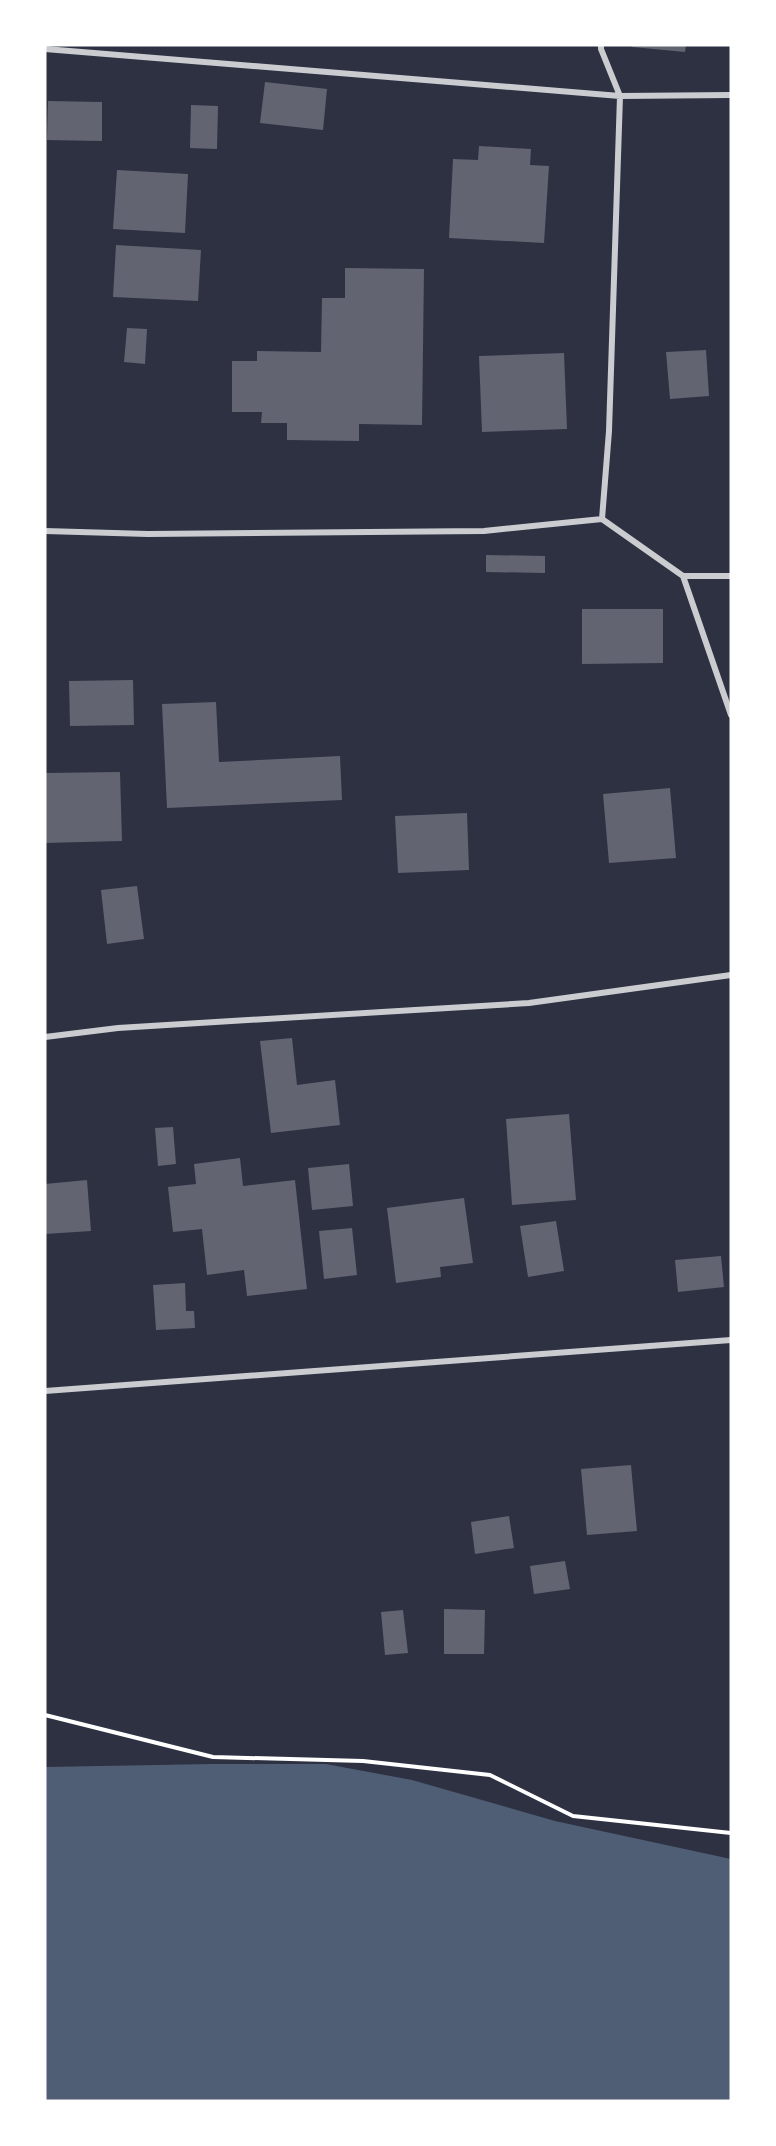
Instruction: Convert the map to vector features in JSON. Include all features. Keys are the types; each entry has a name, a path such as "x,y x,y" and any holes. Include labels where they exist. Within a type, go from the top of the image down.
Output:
{"street":[{"path":"601,45 620,96 609,431 602,519"},
{"path":"45,49 620,96 731,95"},
{"path":"45,531 148,534 484,531 602,519 683,576 731,576"},
{"path":"683,576 731,715"},
{"path":"45,1037 118,1028 529,1004 731,975"},
{"path":"45,1391 731,1340"}],"path":[{"path":"45,1715 213,1757 363,1761 490,1775 573,1816 731,1833"}],"water":[{"path":"326,1764 412,1780 555,1821 731,1859 731,2101 45,2101 45,1767"}],"building":[{"path":"632,45 686,45 685,52 632,47"},
{"path":"265,82 327,89 323,130 260,123"},
{"path":"48,101 102,102 102,141 47,140"},
{"path":"191,105 218,106 217,149 190,148"},
{"path":"479,146 531,149 530,165 549,166 544,243 449,238 453,159 478,160"},
{"path":"117,170 188,174 185,233 113,229"},
{"path":"116,245 201,250 198,301 113,297"},
{"path":"345,268 424,269 422,425 359,424 359,441 287,440 287,423 261,423 262,412 232,412 232,361 257,361 257,351 321,352 322,298 345,298"},
{"path":"127,328 147,329 145,364 124,362"},
{"path":"706,350 709,396 670,399 666,352"},
{"path":"564,353 567,429 482,432 479,356"},
{"path":"486,555 545,556 545,573 486,572"},
{"path":"582,609 663,609 663,663 582,664"},
{"path":"133,680 134,725 70,726 69,681"},
{"path":"216,702 219,762 340,756 342,800 167,808 162,704"},
{"path":"120,772 122,841 45,843 45,773"},
{"path":"670,788 676,858 609,863 603,794"},
{"path":"467,813 469,870 398,873 395,816"},
{"path":"137,886 144,939 107,944 101,890"},
{"path":"292,1038 297,1085 335,1080 340,1125 271,1133 260,1041"},
{"path":"569,1114 576,1200 512,1205 506,1119"},
{"path":"173,1127 176,1164 158,1166 155,1128"},
{"path":"240,1158 243,1186 295,1180 307,1289 247,1296 244,1270 207,1275 202,1229 173,1232 168,1187 196,1184 194,1164"},
{"path":"349,1164 353,1206 312,1210 308,1168"},
{"path":"87,1180 91,1231 45,1234 45,1184"},
{"path":"464,1198 473,1263 440,1267 441,1277 396,1283 387,1208"},
{"path":"556,1221 564,1271 528,1277 520,1226"},
{"path":"352,1228 357,1275 324,1279 319,1231"},
{"path":"721,1256 724,1287 678,1292 675,1260"},
{"path":"185,1283 186,1311 194,1311 195,1328 156,1330 153,1285"},
{"path":"631,1465 637,1531 587,1535 581,1469"},
{"path":"509,1516 514,1548 475,1554 471,1522"},
{"path":"565,1561 570,1589 534,1594 530,1566"},
{"path":"444,1609 485,1610 484,1654 444,1654"},
{"path":"403,1610 408,1653 385,1655 381,1612"}]}
